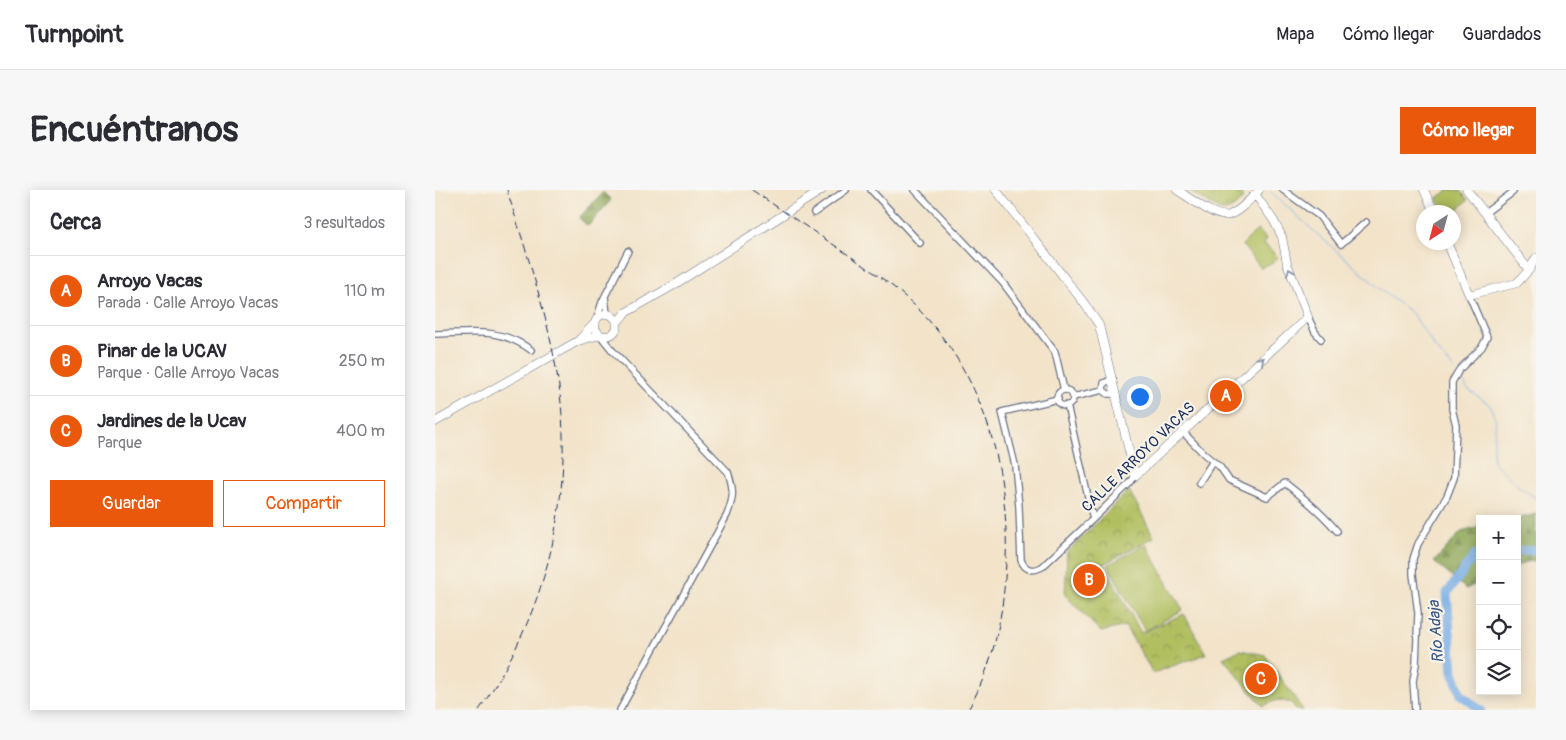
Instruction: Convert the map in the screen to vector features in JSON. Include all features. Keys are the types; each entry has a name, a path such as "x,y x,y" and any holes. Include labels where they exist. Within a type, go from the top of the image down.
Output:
{"street":[{"path":"435,422 578,340 600,315 625,313 673,285 822,190"},
{"path":"814,213 846,190"},
{"path":"871,190 920,243"},
{"path":"915,190 1003,283 1055,352 1064,390"},
{"path":"996,190 1093,314 1102,333 1135,476"},
{"path":"1177,190 1208,210 1221,215 1229,215 1237,211 1258,191 1281,237 1287,263 1308,317 1321,339"},
{"path":"1283,190 1319,216 1341,244 1366,222"},
{"path":"1424,190 1431,205"},
{"path":"1469,191 1529,270"},
{"path":"1485,213 1513,192"},
{"path":"1415,710 1413,682 1416,664 1418,613 1413,559 1418,544 1447,496 1454,478 1456,425 1452,409 1452,382 1466,361 1482,347 1487,337 1450,250"},
{"path":"619,710 727,515 732,501 733,488 728,472 595,330 599,308 628,251"},
{"path":"1469,295 1517,283 1529,270 1536,258"},
{"path":"605,295 609,315 617,324"},
{"path":"608,346 609,336 615,331 617,324 625,313"},
{"name":"CALLE ARROYO VACAS","path":"1058,399 1002,412 1015,465 1021,560 1023,566 1029,570 1041,567 1093,519 1135,476 1308,317"},
{"path":"435,334 485,333 501,335 531,350"},
{"path":"578,340 600,335 609,336"},
{"path":"1103,390 1104,383 1113,379"},
{"path":"1064,390 1071,392 1073,397"},
{"path":"1064,390 1060,393 1058,399 1062,405 1067,405 1072,401 1073,397"},
{"path":"1073,397 1103,390"},
{"path":"1103,390 1108,394 1116,394"},
{"path":"1067,405 1093,519"},
{"path":"1183,432 1203,454 1220,467 1229,480 1267,497 1285,484 1314,507 1337,531"},
{"path":"1199,483 1213,461"}],"green space":[{"path":"1188,190 1238,190 1243,198 1231,209 1221,211"},
{"path":"1449,190 1460,190 1468,200 1461,206 1441,205 1436,199"},
{"path":"603,192 611,200 588,226 579,218"},
{"path":"1257,230 1266,238 1264,243 1278,257 1275,261 1261,268 1242,245"},
{"path":"1129,490 1154,537 1104,564 1141,633 1184,614 1206,654 1153,673 1125,626 1101,632 1065,595 1067,552"},
{"path":"1536,514 1536,561 1521,564 1521,560 1521,518"},
{"path":"1476,528 1476,584 1466,589 1434,562 1461,532"},
{"path":"1146,544 1183,610 1145,631 1108,565"},
{"path":"1240,650 1265,655 1303,710 1296,710 1292,703 1277,700 1263,706 1223,658"}],"waterway":[{"path":"1271,192 1387,295 1412,313 1436,349 1454,369"},
{"path":"1461,373 1467,389 1490,405 1496,421 1493,461 1517,485 1536,498"},
{"name":"Río Adaja","path":"1521,551 1536,550"},
{"name":"Río Adaja","path":"1476,554 1447,593 1453,672 1461,695 1481,710"}],"railway":[{"path":"479,710 502,673 522,635 538,594 559,510 563,467 563,423 554,356 536,284 507,190"},
{"path":"752,190 871,270 913,304 945,340 978,398 998,461 1006,527 1006,561 1003,600 996,638 985,675 968,710"}],"place":[{"name":"Arroyo Vacas","path":"1226,396"},
{"name":"Pinar de la UCAV","path":"1089,580"},
{"name":"Jardines de la Ucav","path":"1261,679"}]}
